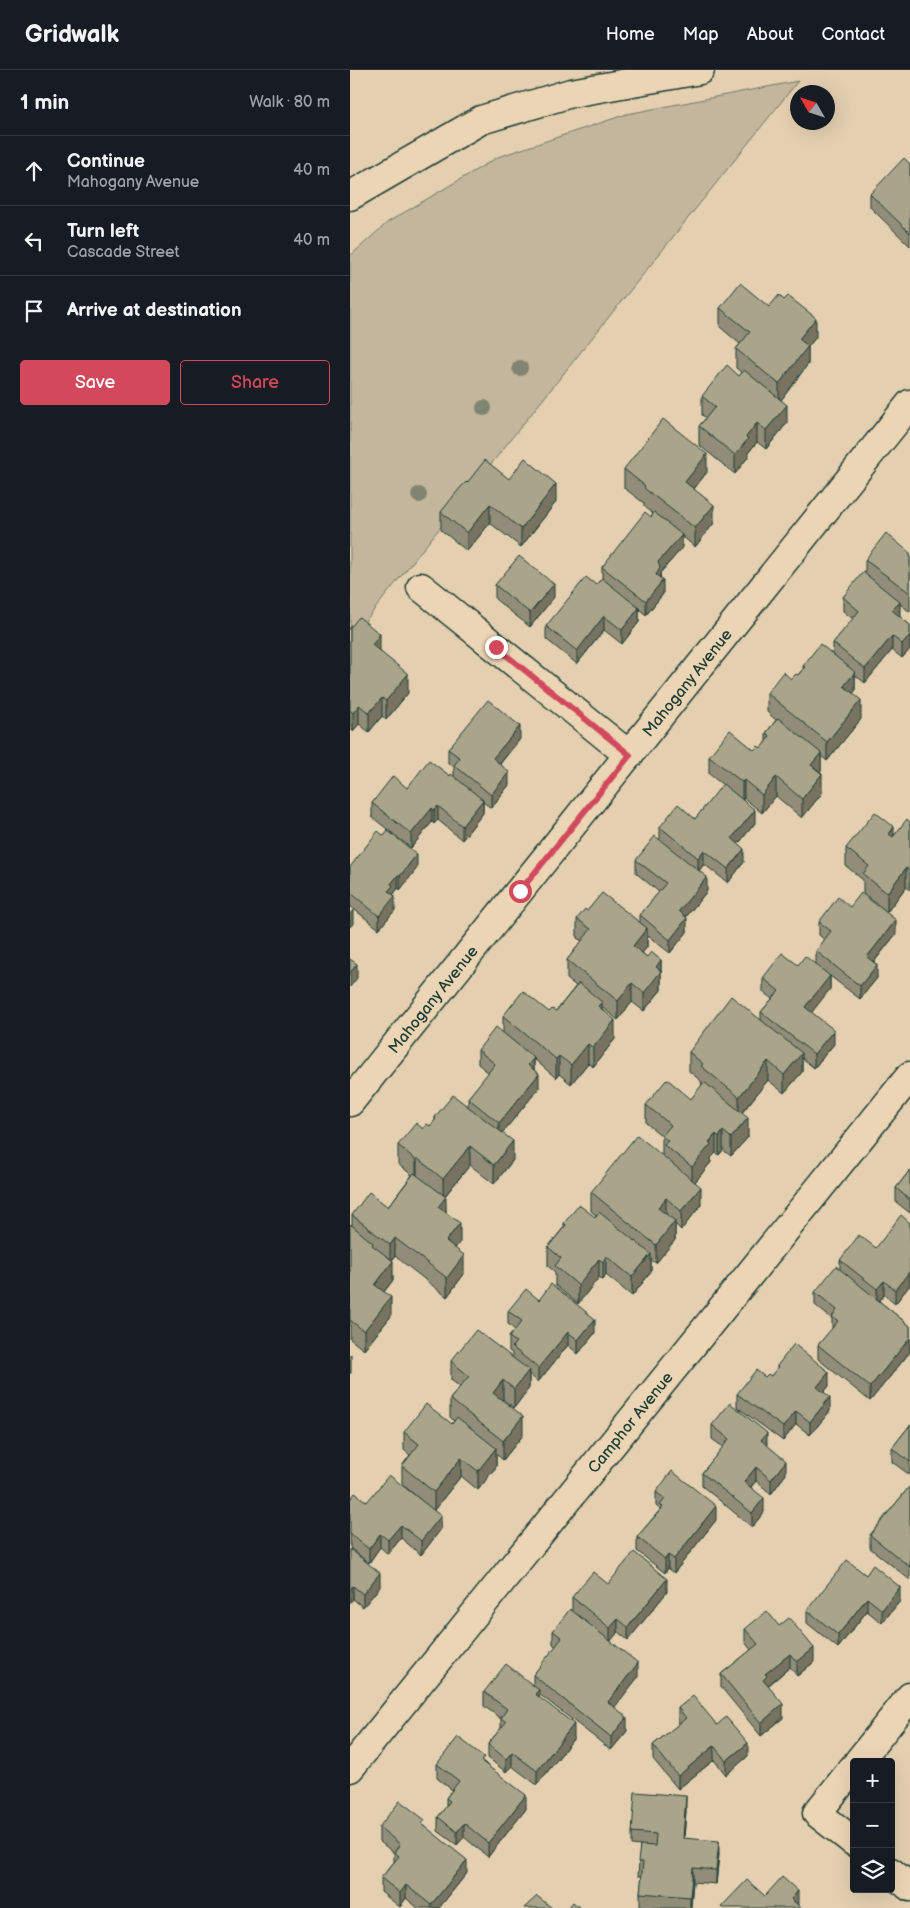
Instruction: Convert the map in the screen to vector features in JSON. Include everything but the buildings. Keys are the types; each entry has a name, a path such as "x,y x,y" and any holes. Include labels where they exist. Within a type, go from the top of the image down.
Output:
{"main road":[{"path":"350,196 481,120 571,93 700,70"},
{"name":"Mahogany Avenue","path":"350,1102 910,404"},
{"path":"421,587 630,755"},
{"name":"Camphor Avenue","path":"350,1768 910,1076"},
{"path":"861,1758 910,1696"},
{"path":"850,1772 817,1813 850,1839"},
{"path":"895,1875 910,1887"}],"shaded area":[{"path":"798,81 795,85 790,85 790,91 350,640 350,256 388,222 498,157 627,114"}],"route":[{"path":"496,647 630,755 520,891"}]}
